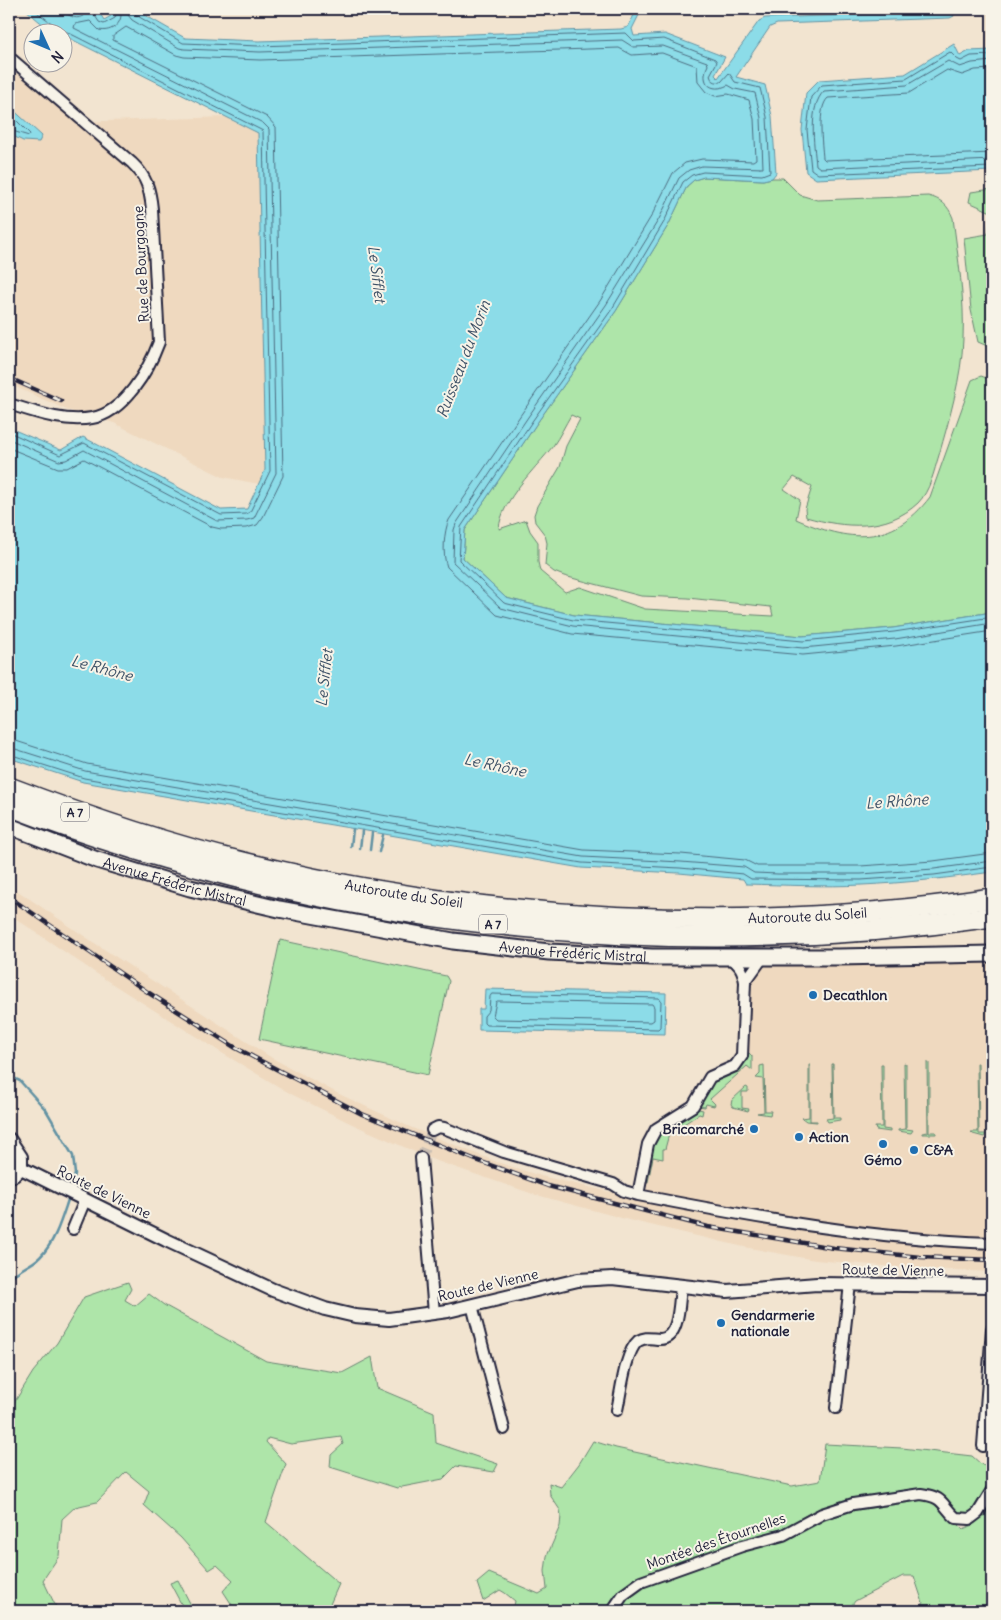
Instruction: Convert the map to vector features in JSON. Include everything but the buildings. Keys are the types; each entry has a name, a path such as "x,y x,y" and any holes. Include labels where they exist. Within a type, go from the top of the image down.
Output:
{"highway":[{"name":"Autoroute du Soleil","path":"9,787 93,818 243,862 346,884 498,907 624,916 746,918 872,912 992,898"},
{"name":"Autoroute du Soleil","path":"9,806 88,835 234,878 345,902 494,924 612,934 753,936 871,930 992,917"}],"main road":[{"name":"Avenue Frédéric Mistral","path":"12,828 97,860 190,888 278,909 452,941 599,956 762,957 992,954"}],"street":[{"name":"Rue de Bourgogne","path":"9,57 132,163 147,181 150,189 152,209 159,342 154,357 131,392 116,407 94,418 72,419 50,416 9,404"},
{"path":"638,1195 648,1144 656,1129 693,1106 710,1077 735,1066 740,1061 743,1048 745,982 740,965 730,957"},
{"path":"745,982 762,957"},
{"path":"432,1130 438,1127 444,1128 504,1152 613,1184 624,1191 638,1195 731,1213 834,1229 936,1241 992,1243"},
{"path":"9,1139 21,1157 22,1168 9,1177"},
{"path":"420,1158 434,1313"},
{"name":"Route de Vienne","path":"22,1168 272,1290 325,1310 355,1316 389,1319 434,1313 578,1280 612,1278 727,1291 817,1284 992,1286"},
{"path":"73,1229 75,1195"},
{"path":"836,1408 850,1284"},
{"path":"618,1410 630,1354 638,1342 648,1337 662,1339 671,1334 676,1326 681,1286"},
{"path":"472,1305 504,1429"},
{"path":"983,1446 992,1330"},
{"name":"Montée des Étournelles","path":"612,1611 623,1595 641,1582 742,1546 783,1535 822,1514 853,1504 921,1494 938,1498 956,1518 970,1519 978,1513 992,1490"}],"shaded area":[{"path":"9,67 76,122 227,117 258,133 265,470 259,484 223,477 114,423 67,410 9,384"},
{"path":"9,885 272,1058 337,1093 410,1127 497,1162 541,1176 645,1200 647,1189 645,1181 652,1141 743,1064 747,1054 752,983 757,973 766,966 992,960 992,1272 907,1268 815,1260 744,1247 629,1220 533,1194 431,1159 352,1124 291,1094 103,978 9,914"}],"green space":[{"path":"704,177 763,180 783,178 800,195 817,200 928,196 944,203 949,210 953,218 962,294 962,353 951,413 926,493 918,503 893,519 865,525 850,525 835,524 806,517 805,509 812,487 794,477 784,489 800,500 796,519 815,527 851,535 868,535 885,532 900,525 930,497 972,380 981,376 992,380 992,612 893,628 802,636 574,615 506,598 463,558 465,530 616,311 669,224 687,186 694,180","holes":["571,415 580,419 566,446 560,467 537,506 534,515 535,522 545,535 547,543 545,565 554,572 564,576 641,596 688,598 771,607 773,616 645,609 580,587 565,592 540,571 538,542 530,531 526,520 499,529 501,518 512,496 553,446"]},
{"path":"992,189 992,348 978,342 971,310 964,238 988,234 991,212 969,202 971,192"},
{"path":"280,940 446,976 449,981 428,1075 259,1039"},
{"path":"749,1053 752,1056 752,1070 747,1066 710,1099 715,1104 714,1106 706,1104 705,1107 697,1106 715,1078 738,1069"},
{"path":"904,1063 906,1064 906,1129 913,1130 911,1133 898,1131 905,1129"},
{"path":"927,1063 929,1063 929,1132 936,1132 936,1134 922,1134 928,1132"},
{"path":"977,1063 979,1134 986,1134 984,1137 971,1132 978,1132"},
{"path":"832,1064 834,1118 840,1118 840,1120 828,1122 826,1119 833,1118"},
{"path":"881,1064 883,1064 883,1129 890,1130 890,1132 876,1130 875,1127 882,1127"},
{"path":"764,1065 765,1111 771,1111 770,1115 757,1113 764,1112 763,1079 756,1078 760,1074 760,1066"},
{"path":"809,1065 810,1121 817,1122 806,1121 802,1118 809,1117"},
{"path":"746,1087 748,1092 742,1092 742,1108 749,1109 748,1111 733,1107 731,1104 732,1100"},
{"path":"694,1108 703,1110 702,1115 699,1114 669,1134 665,1149 663,1149 663,1159 653,1157 648,1182 645,1180 652,1141 656,1133"},
{"path":"128,1282 131,1289 125,1300 135,1306 149,1294 164,1305 266,1361 342,1373 372,1357 377,1388 434,1412 436,1443 498,1464 494,1472 456,1466 443,1479 397,1488 330,1467 331,1455 343,1444 341,1437 291,1444 268,1438 266,1442 286,1464 266,1522 339,1584 327,1611 236,1611 223,1591 233,1580 217,1565 209,1570 181,1538 144,1505 149,1491 126,1472 97,1502 75,1507 62,1519 59,1556 43,1580 58,1611 9,1611 9,1411 33,1372 57,1343 84,1297"},
{"path":"593,1441 616,1448 792,1486 820,1481 825,1444 902,1448 972,1456 982,1465 992,1468 992,1483 971,1515 961,1516 940,1495 867,1500 833,1505 813,1511 775,1534 643,1576 621,1590 613,1599 607,1611 513,1611 515,1601 500,1590 483,1601 477,1583 489,1573 539,1594 547,1589 545,1571 547,1556 560,1526 561,1516 560,1510 550,1495 549,1483 561,1487 579,1464"},
{"path":"992,1498 992,1611 924,1611 914,1576 903,1576 855,1601 848,1611 618,1611 624,1602 643,1587 752,1547 782,1541 824,1517 837,1513 923,1500 939,1505 963,1529 978,1521"},
{"path":"178,1580 194,1611 185,1611 170,1583"}],"water":[{"path":"25,9 66,9 75,13 87,9 97,9 104,20 111,16 108,9 134,9 185,38 259,41 621,29 628,27 637,9 642,9 632,29 634,36 665,34 725,57 715,75 718,78 759,21 765,18 942,12 942,9 953,10 954,16 950,18 777,24 770,27 736,77 765,85 772,116 776,173 772,178 763,180 704,177 694,180 687,186 669,224 616,311 465,530 463,558 506,598 574,615 802,636 893,628 992,612 992,872 895,883 819,886 746,884 743,879 679,873 581,868 83,782 9,758 9,414 14,416 12,429 61,450 83,437 221,510 247,509 265,470 258,133 72,40 72,22 40,22"},
{"path":"954,44 960,56 969,51 992,50 992,171 816,179 806,172 802,130 806,93 819,80 905,74"},
{"path":"9,106 42,136 39,142 23,141 9,134"},
{"path":"485,989 666,993 665,1034 479,1030 479,1009 484,1009"}],"waterway":[{"path":"351,847 353,829"},
{"path":"360,849 362,831"},
{"path":"370,850 372,833"},
{"path":"379,852 383,835"},
{"path":"9,1076 20,1081 46,1110 73,1156 75,1174 71,1189"},
{"path":"9,1279 46,1251 58,1228 69,1197"}],"tunnel":[{"path":"421,1158 432,1130"}],"railway":[{"path":"9,378 61,401"},
{"path":"9,897 149,993 236,1048 362,1114 476,1160 548,1186 708,1227 834,1248 920,1257 992,1260"}],"place":[{"name":"Decathlon","path":"813,995"},
{"name":"Bricomarché","path":"754,1129"},
{"name":"Action","path":"799,1137"},
{"name":"Gémo","path":"883,1144"},
{"name":"C&A","path":"914,1150"},
{"name":"Gendarmerie nationale","path":"721,1323"}],"water label":[{"name":"Le Sifflet","path":"377,274"},
{"name":"Ruisseau du Morin","path":"463,359"},
{"name":"Le Rhône","path":"102,668"},
{"name":"Le Sifflet","path":"324,678"},
{"name":"Le Rhône","path":"495,765"},
{"name":"Le Rhône","path":"897,801"}]}
